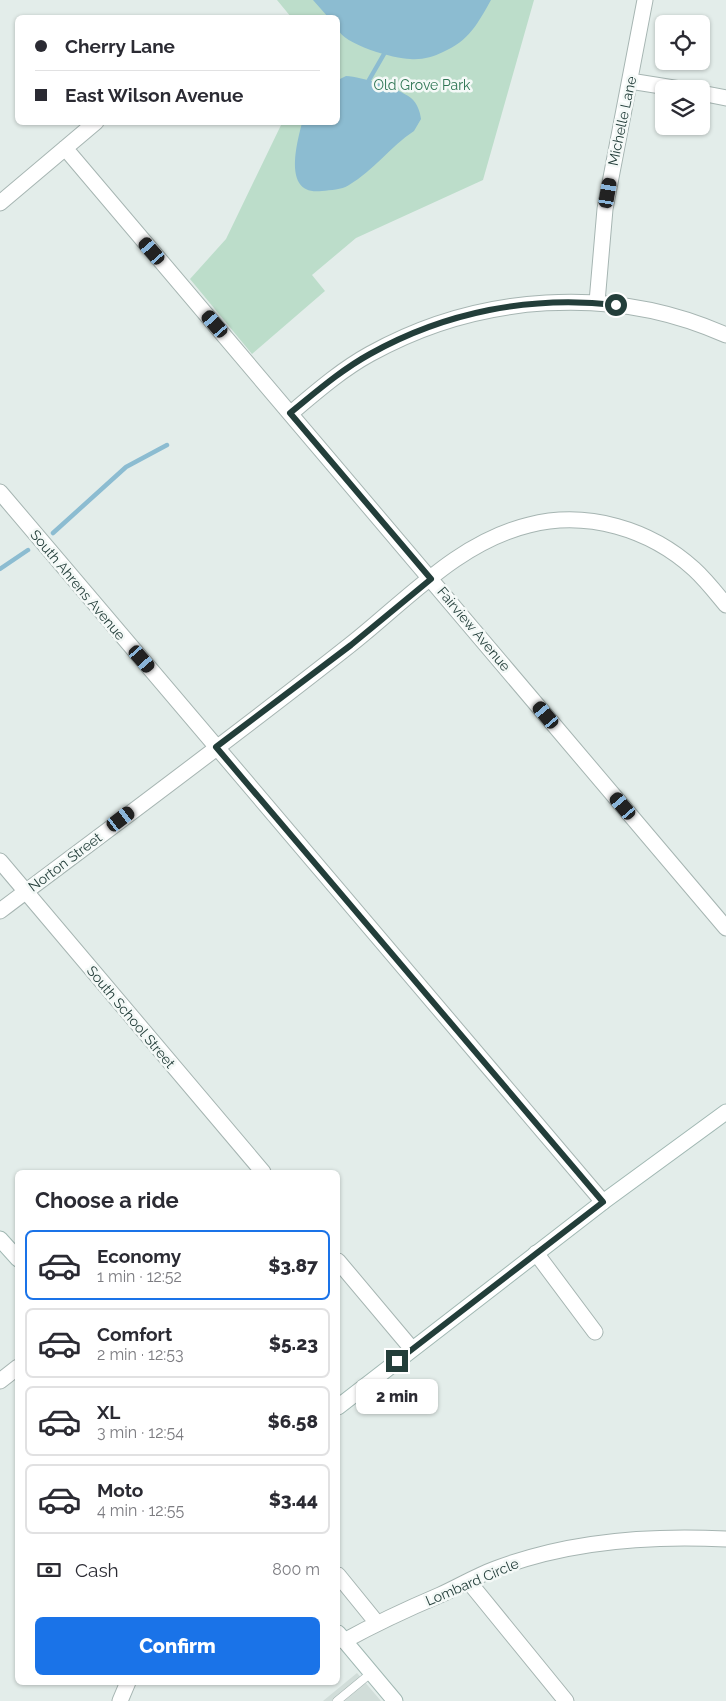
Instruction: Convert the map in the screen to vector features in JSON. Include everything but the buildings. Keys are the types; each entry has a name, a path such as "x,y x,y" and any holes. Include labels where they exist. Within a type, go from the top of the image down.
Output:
{"street":[{"name":"Michelle Lane","path":"597,302 605,209 645,0"},
{"path":"630,81 655,85"},
{"path":"710,95 726,98"},
{"path":"0,203 92,125"},
{"name":"Fairview Avenue","path":"65,148 726,928"},
{"path":"290,413 341,372 369,354 437,324 508,306 568,301 597,302 664,314 726,335"},
{"name":"South Ahrens Avenue","path":"0,492 603,1202"},
{"name":"Norton Street","path":"0,911 351,645 460,556 512,530 548,521 593,521 634,532 673,552 694,569 726,606"},
{"name":"South School Street","path":"0,861 261,1170"},
{"path":"340,1405 603,1202 726,1112"},
{"path":"0,1239 15,1256"},
{"path":"536,1254 595,1332"},
{"path":"340,1263 412,1349"},
{"path":"0,1381 15,1369"},
{"name":"Lombard Circle","path":"341,1637 493,1570 531,1557 598,1543 648,1538 726,1539"},
{"path":"340,1578 377,1622"},
{"path":"469,1582 566,1701"},
{"path":"341,1637 395,1701"},
{"path":"120,1701 127,1685"}],"lane":[{"path":"337,1701 371,1673"}],"shaded area":[{"path":"357,1673 381,1701 323,1701"}],"green space":[{"name":"Old Grove Park","path":"277,0 534,0 483,180 356,238 312,275 325,291 252,354 190,279 226,239 281,125 340,125 340,15 289,15"}],"water":[{"path":"313,0 491,0 477,24 466,37 452,48 423,59 403,58 370,50 359,45 349,40 340,32 340,15 326,15"},
{"path":"346,76 361,78 398,90 411,98 417,105 421,119 414,131 366,173 349,185 336,190 310,190 302,186 297,178 295,168 295,156 302,125 340,125 340,79"}],"waterway":[{"path":"369,80 384,54"},
{"path":"53,533 126,467 167,445"},
{"path":"0,569 28,550"}],"route":[{"path":"397,1361 603,1202 216,747 351,645 431,579 290,413 341,372 369,354 437,324 500,307 532,303 568,301 616,305"}]}
